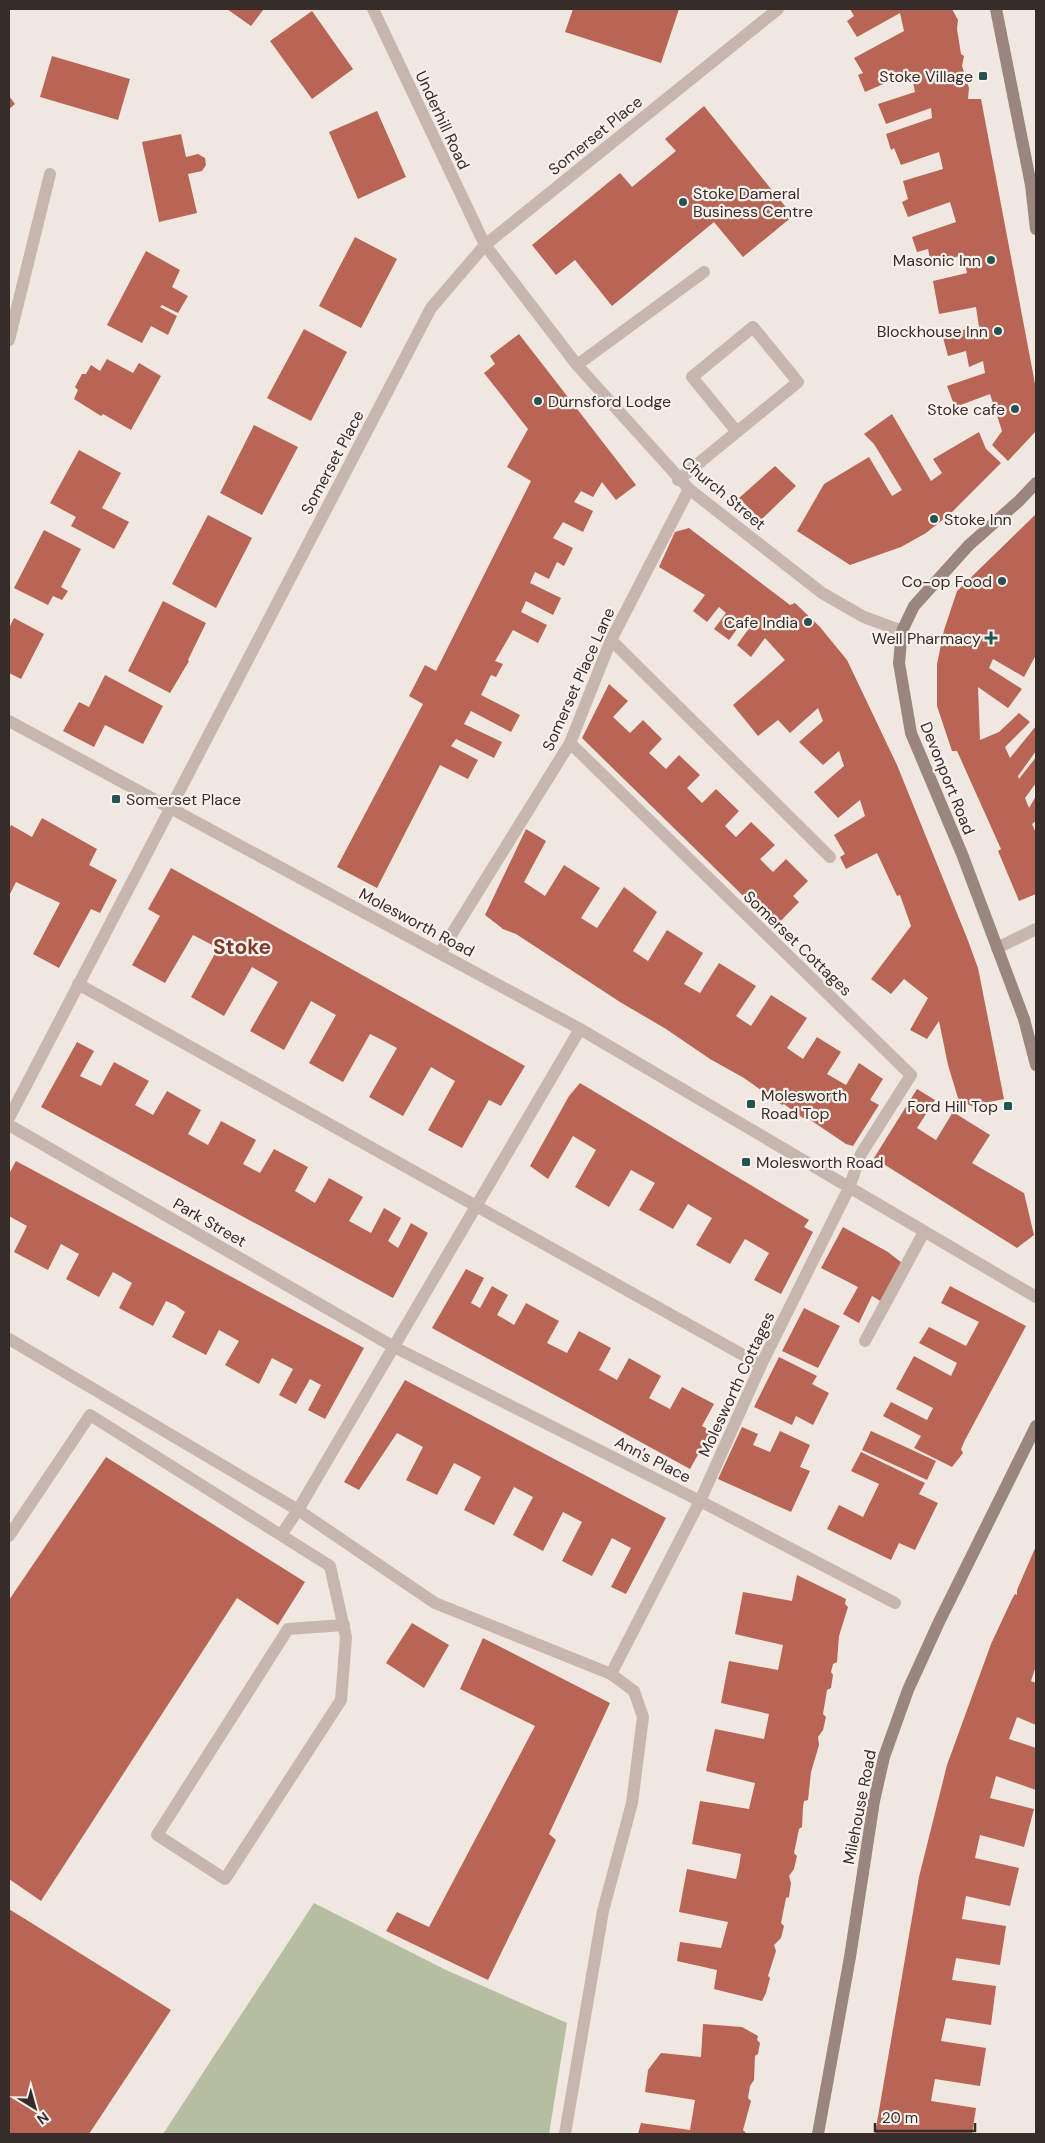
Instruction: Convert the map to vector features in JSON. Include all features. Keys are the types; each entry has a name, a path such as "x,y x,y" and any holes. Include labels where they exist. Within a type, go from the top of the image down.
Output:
{"main road":[{"path":"996,9 1031,185 1036,229"},
{"name":"Devonport Road","path":"1036,483 959,555 914,606 902,631 899,663 900,681 911,733 962,854 1024,1019 1036,1065"},
{"name":"Milehouse Road","path":"818,2134 850,1957 874,1801 884,1757 908,1690 939,1622 1036,1426"}],"street":[{"name":"Underhill Road","path":"373,9 485,245"},
{"name":"Somerset Place","path":"9,1118 431,308 485,245 778,9"},
{"path":"9,340 50,174"},
{"name":"Church Street","path":"485,245 577,365 678,480 822,594 864,617 902,631"},
{"path":"577,365 704,272"},
{"path":"678,480 737,432 798,382 753,327 692,377 737,432"},
{"name":"Somerset Place Lane","path":"440,953 570,743 611,640 689,489"},
{"path":"611,640 830,856"},
{"name":"Molesworth Road","path":"9,722 580,1029 1036,1298"},
{"name":"Somerset Cottages","path":"570,743 911,1075 861,1154 849,1188"},
{"path":"997,948 1036,929"},
{"path":"78,984 761,1365"},
{"path":"281,1535 298,1510 580,1029"},
{"name":"Park Street","path":"9,1125 394,1347"},
{"name":"Molesworth Cottages","path":"611,1674 700,1501 761,1365 849,1188"},
{"path":"864,1341 924,1232"},
{"path":"9,1339 298,1510 435,1603 611,1674 634,1691 643,1717 632,1803 604,1911 565,2134"},
{"name":"Ann's Place","path":"394,1347 700,1501 895,1603"},
{"path":"9,1536 90,1415 330,1566 344,1625 346,1637 341,1700 225,1880 157,1835 288,1630 344,1625"}],"green space":[{"path":"314,1903 446,1970 567,2023 549,2134 163,2134"}],"building":[{"path":"227,9 264,9 251,26"},
{"path":"573,9 679,9 661,63 565,32"},
{"path":"850,9 952,9 958,20 957,29 961,54 964,56 962,66 969,88 968,99 981,99 1036,389 1036,431 1008,461 992,445 1002,431 990,394 955,407 947,386 985,373 983,361 969,367 966,351 948,356 942,334 979,327 976,307 939,314 933,281 967,273 963,255 931,264 928,249 917,252 912,237 956,222 950,202 908,217 902,202 908,199 903,181 943,169 939,152 901,165 894,148 891,150 886,134 932,118 931,108 886,124 878,104 915,92 911,72 865,92 858,75 863,73 854,58 904,31 900,13 857,37 847,21 854,16"},
{"path":"312,11 353,69 312,99 270,41"},
{"path":"52,56 130,79 118,120 40,97"},
{"path":"9,96 15,104 9,109"},
{"name":"Stoke Dameral Business Centre","path":"704,106 793,216 743,257 714,222 612,306 575,260 556,275 532,245 620,173 632,187 676,151 665,139"},
{"path":"377,111 406,177 358,199 329,132"},
{"path":"181,134 186,157 198,154 205,158 206,165 202,171 188,174 197,213 159,222 142,142"},
{"path":"355,237 397,259 361,328 319,306"},
{"path":"146,251 180,270 172,287 188,296 178,313 162,305 160,307 177,316 168,335 151,326 142,343 107,325"},
{"path":"304,329 347,352 311,421 267,398"},
{"path":"519,334 636,485 616,500 602,482 593,497 581,491 574,502 593,511 583,532 563,522 553,538 573,548 564,566 557,562 549,579 535,572 530,583 561,598 553,615 526,601 521,612 547,625 538,643 513,630 495,661 503,664 496,677 491,675 481,695 520,715 511,732 471,711 464,724 502,742 494,758 456,739 451,746 478,760 468,779 440,765 377,888 337,867 423,704 409,696 425,665 436,671 531,481 507,467 528,429 484,373 495,364 490,356"},
{"path":"107,359 133,373 139,363 161,376 131,430 103,414 101,416 74,399 78,390 75,387 82,374 86,374 91,365 100,371"},
{"path":"892,414 931,481 942,473 933,459 979,432 986,449 1001,463 951,513 926,533 901,547 850,565 797,531 824,484 869,457 892,496 902,490 874,444 864,434"},
{"path":"254,425 298,447 262,515 220,493"},
{"path":"79,450 121,473 102,508 129,522 114,549 71,526 76,517 50,503"},
{"path":"775,466 796,486 761,520 739,498"},
{"path":"1036,514 1036,655 1024,677 993,659 989,668 1022,689 1008,708 978,687 980,740 999,732 1019,713 1030,722 1005,747 1010,758 1036,726 1036,751 1018,776 1019,779 1036,757 1036,783 1025,798 1029,808 1036,796 1036,821 1032,824 1036,833 1036,894 1019,901 998,851 1001,849 957,751 952,751 937,706 937,664 944,630 957,591"},
{"path":"208,515 252,538 216,608 172,584"},
{"path":"689,528 790,605 795,603 820,627 847,660 897,765 978,968 1004,1099 971,1106 958,1098 948,1065 939,1021 927,1039 910,1030 928,998 904,979 891,994 871,979 911,926 900,895 897,896 877,853 846,869 840,857 845,854 834,835 865,816 860,800 838,818 814,792 844,766 839,751 823,765 799,742 823,721 818,708 790,733 778,720 758,736 733,705 785,660 765,638 751,657 737,645 750,627 743,621 729,640 714,629 726,613 719,607 707,622 693,611 705,595 659,567 675,532"},
{"path":"44,530 81,549 61,587 68,591 62,600 53,596 48,605 14,588"},
{"path":"163,601 206,623 189,661 170,693 128,671"},
{"path":"14,618 44,634 21,679 9,673 9,628"},
{"path":"105,675 163,706 143,744 105,725 94,747 63,731 79,702 89,707"},
{"path":"609,684 628,701 613,717 630,733 643,720 662,739 649,753 666,769 679,755 700,775 687,788 702,803 716,789 739,811 725,826 736,837 751,822 775,845 760,859 773,872 786,859 808,881 793,896 799,902 775,927 582,738"},
{"path":"42,818 97,849 89,865 117,880 100,913 91,909 59,968 33,954 60,903 16,882 9,896 9,830 11,825 32,837"},
{"path":"526,829 546,841 524,882 545,896 564,865 600,888 581,918 597,928 624,887 657,912 633,951 648,961 667,930 703,953 684,984 700,993 719,963 756,986 736,1016 751,1026 771,995 807,1018 787,1048 803,1059 817,1037 841,1052 827,1074 846,1085 859,1063 883,1079 870,1100 879,1105 853,1146 846,1144 806,1117 803,1118 784,1104 782,1105 744,1078 710,1059 516,934 503,929 485,915"},
{"path":"171,868 525,1066 501,1106 489,1100 462,1148 428,1130 455,1081 431,1067 403,1116 369,1097 397,1048 370,1034 343,1082 309,1063 336,1015 311,1001 284,1050 250,1031 278,982 252,967 224,1016 191,997 218,948 193,935 165,983 132,965 160,916 148,909"},
{"path":"77,1042 94,1051 80,1076 101,1086 114,1062 149,1081 135,1105 153,1115 167,1091 201,1110 188,1134 208,1145 221,1121 256,1140 243,1164 260,1173 274,1149 308,1167 295,1191 315,1203 329,1178 363,1197 349,1221 371,1233 384,1208 401,1218 388,1241 398,1248 411,1223 428,1233 393,1298 41,1107"},
{"path":"580,1083 809,1220 804,1227 813,1232 781,1294 754,1280 769,1253 745,1239 730,1264 696,1245 712,1218 688,1204 673,1229 639,1210 655,1183 631,1170 609,1207 575,1187 596,1150 573,1136 548,1179 530,1166 569,1096"},
{"path":"917,1089 935,1100 917,1128 928,1135 936,1140 953,1112 990,1135 972,1163 1024,1193 1034,1235 1017,1248 874,1158"},
{"path":"16,1161 364,1348 325,1419 308,1410 321,1385 310,1379 296,1404 279,1395 293,1369 272,1358 259,1384 225,1365 239,1341 219,1330 206,1355 172,1337 185,1312 175,1305 166,1301 153,1326 119,1308 132,1283 113,1272 99,1297 66,1279 79,1254 61,1244 48,1270 14,1252 27,1226 9,1216 9,1174"},
{"path":"843,1227 888,1252 902,1263 882,1302 872,1296 859,1323 843,1314 858,1287 821,1268"},
{"path":"466,1269 484,1278 471,1303 480,1308 492,1286 508,1295 497,1315 514,1325 526,1303 559,1321 547,1343 567,1353 579,1331 611,1348 599,1370 617,1380 629,1358 661,1376 649,1398 670,1409 682,1387 714,1404 702,1426 711,1431 690,1469 432,1328"},
{"path":"950,1286 1026,1326 965,1440 961,1449 963,1453 952,1467 914,1448 921,1436 883,1416 891,1402 927,1420 933,1408 896,1389 914,1356 951,1376 957,1363 919,1343 929,1327 966,1346 979,1322 941,1303"},
{"path":"804,1308 840,1326 818,1368 782,1351"},
{"path":"779,1357 817,1376 812,1384 829,1393 813,1425 796,1416 792,1425 754,1407"},
{"path":"405,1380 666,1518 626,1594 611,1587 631,1548 612,1538 592,1576 562,1561 582,1522 563,1512 543,1551 513,1535 533,1497 514,1487 494,1525 464,1510 481,1477 468,1470 454,1463 437,1495 406,1480 423,1447 397,1433 359,1490 344,1482"},
{"path":"742,1427 758,1434 753,1445 770,1452 780,1431 810,1445 800,1467 810,1471 791,1512 718,1479"},
{"path":"871,1431 936,1461 927,1480 862,1450"},
{"path":"861,1452 925,1483 919,1494 938,1503 915,1550 899,1543 891,1560 827,1529 839,1505 863,1517 879,1484 851,1471"},
{"path":"106,1457 305,1582 278,1625 237,1598 41,1901 9,1879 9,1600"},
{"path":"1036,1546 1036,1666 1031,1681 1036,1683 1036,1725 1017,1717 1009,1739 1036,1748 1036,1790 996,1776 990,1798 1034,1809 1024,1847 980,1835 975,1858 1019,1868 1010,1906 966,1896 964,1907 962,1919 1006,1926 1000,1965 956,1958 952,1980 996,1986 991,2025 946,2018 941,2041 986,2048 980,2086 935,2079 931,2101 976,2108 972,2134 875,2134 919,1877 947,1765 991,1644 1012,1599 1015,1594 1017,1595 1017,1590"},
{"path":"797,1575 846,1599 845,1604 848,1607 839,1636 837,1662 833,1664 831,1672 833,1675 831,1688 827,1690 823,1714 826,1717 823,1730 818,1737 819,1745 811,1772 808,1800 804,1801 802,1827 799,1829 794,1853 797,1856 794,1869 789,1876 791,1883 789,1897 786,1898 781,1923 784,1926 781,1938 774,1945 776,1951 768,1976 770,1978 766,1993 762,2001 714,1989 717,1970 677,1961 680,1942 721,1948 728,1922 679,1912 687,1869 736,1879 739,1866 741,1854 692,1844 700,1801 749,1809 755,1783 706,1771 715,1729 764,1739 769,1714 721,1703 729,1661 778,1670 783,1645 735,1634 743,1592 792,1601"},
{"path":"412,1623 449,1645 424,1688 386,1663"},
{"path":"483,1638 610,1703 549,1834 556,1840 488,1980 386,1931 397,1912 429,1927 535,1726 460,1689"},
{"path":"9,1909 171,2010 89,2134 9,2134"},
{"path":"703,2024 742,2027 758,2036 757,2040 760,2043 758,2054 755,2056 754,2080 750,2086 748,2098 751,2101 743,2130 747,2134 638,2134 641,2123 690,2130 695,2100 645,2092 648,2070 661,2053 701,2057"}],"place":[{"name":"Stoke Village","path":"983,76"},
{"name":"Stoke Dameral Business Centre","path":"683,202"},
{"name":"Masonic Inn","path":"991,260"},
{"name":"Blockhouse Inn","path":"998,331"},
{"name":"Durnsford Lodge","path":"538,401"},
{"name":"Stoke cafe","path":"1015,409"},
{"name":"Stoke Inn","path":"934,519"},
{"name":"Co-op Food","path":"1002,581"},
{"name":"Cafe India","path":"808,622"},
{"name":"Well Pharmacy","path":"991,638"},
{"name":"Somerset Place","path":"116,799"},
{"name":"Molesworth Road Top","path":"751,1104"},
{"name":"Ford Hill Top","path":"1008,1106"},
{"name":"Molesworth Road","path":"746,1162"}],"district":[{"name":"Stoke","path":"242,947"}]}
